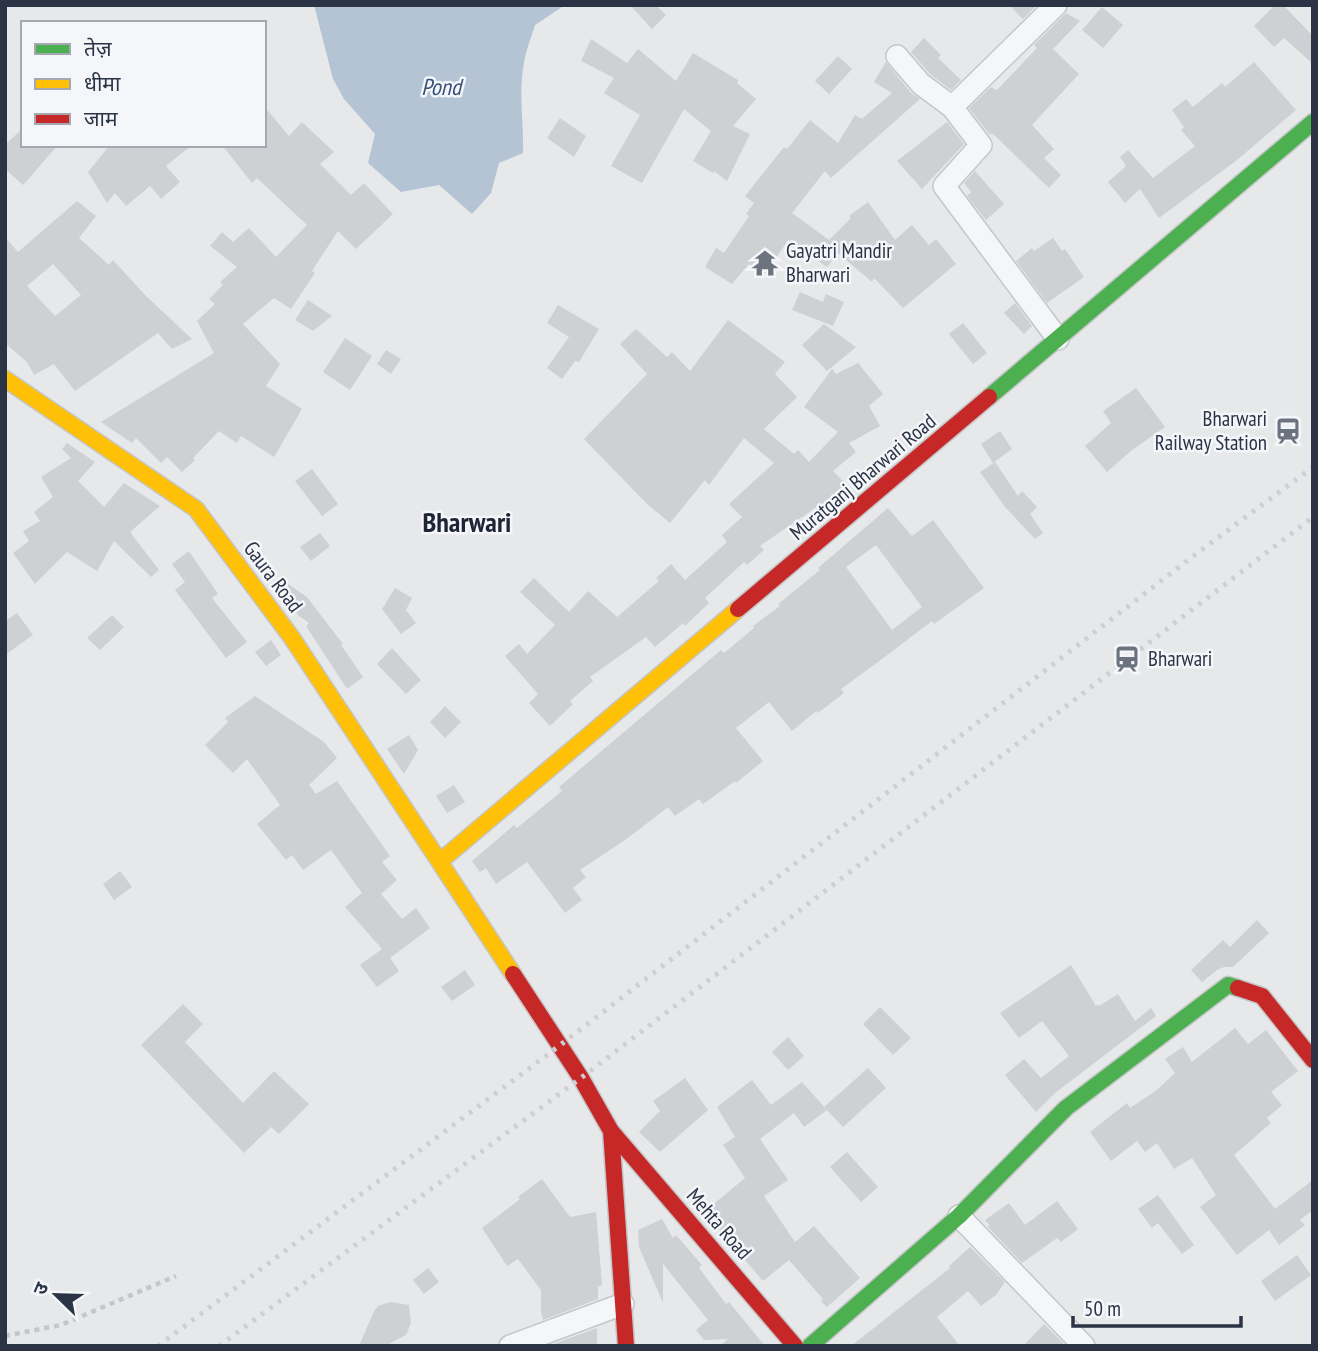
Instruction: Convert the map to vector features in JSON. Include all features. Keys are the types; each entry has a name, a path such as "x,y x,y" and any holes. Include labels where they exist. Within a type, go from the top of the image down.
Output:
{"main road":[{"name":"Muratganj Bharwari Road","path":"441,864 444,858 1313,122"},
{"name":"Gaura Road","path":"5,379 196,509 292,638 581,1078 611,1130"},
{"path":"810,1346 959,1216 1066,1108 1228,985 1262,996 1313,1060"},
{"path":"611,1130 626,1346"},
{"name":"Mehta Road","path":"611,1130 795,1346"}],"street":[{"path":"952,107 1056,5"},
{"path":"897,57 921,84 952,107 981,145 944,186 1058,339"},
{"path":"959,1216 1084,1346"},
{"path":"510,1346 623,1304"}],"path":[{"path":"5,1336 61,1325 176,1276"}],"water":[{"name":"Pond","path":"314,5 565,5 535,25 527,49 521,85 523,153 499,163 491,193 472,214 439,185 401,192 368,163 375,134 344,99 333,79"}],"building":[{"path":"630,5 656,5 666,15 652,29"},
{"path":"1009,5 1037,5 1023,19"},
{"path":"1275,5 1283,5 1313,36 1313,64 1284,38 1274,47 1254,26"},
{"path":"1102,7 1123,25 1103,48 1082,30"},
{"path":"1066,13 1080,21 1053,49 1079,74 1032,125 1054,149 1044,158 1061,175 1049,188 992,133 990,135 969,108 991,87 997,90 1037,48 1034,45"},
{"path":"924,38 941,55 938,58 961,80 951,90 930,74 911,52"},
{"path":"591,39 627,63 638,49 676,81 693,53 738,80 737,83 756,99 733,126 750,134 727,181 693,161 711,131 684,109 642,183 611,166 640,115 604,93 614,78 581,61"},
{"path":"838,56 852,69 829,94 815,81"},
{"path":"886,62 911,93 920,99 831,178 825,171 792,213 829,240 851,218 849,216 868,202 895,240 912,225 929,245 936,239 956,264 903,308 874,278 872,282 838,253 827,267 788,240 766,274 749,264 732,284 705,267 716,248 724,253 749,216 746,214 754,203 745,196 784,147 787,149 810,120 838,143 855,115 862,119 892,93 874,82"},
{"path":"1254,62 1296,110 1237,160 1159,218 1140,189 1125,203 1108,182 1126,166 1120,157 1128,150 1153,178 1195,146 1181,130 1184,127 1172,110 1186,99 1193,107 1222,83 1225,87"},
{"path":"266,108 289,136 302,122 334,152 320,164 351,195 364,183 393,214 356,249 338,231 291,309 274,298 243,324 280,364 266,386 302,409 274,457 241,436 237,443 219,431 182,472 167,457 161,463 136,438 132,443 101,422 214,353 197,321 215,304 209,299 223,285 220,282 237,267 210,246 222,232 233,242 249,228 276,257 307,225 257,178 252,183 224,147 266,147"},
{"path":"560,118 586,136 574,157 547,138"},
{"path":"947,122 964,144 922,189 897,161"},
{"path":"21,130 21,147 56,147 23,185 5,169 5,145"},
{"path":"108,147 190,147 166,166 180,182 161,199 150,186 126,206 115,193 107,203 88,172"},
{"path":"975,171 1004,204 986,220 967,196 971,192 964,183"},
{"path":"77,201 96,216 79,238 109,265 113,260 146,296 192,339 172,349 158,333 75,391 54,364 34,375 27,362 5,343 5,237 18,252","holes":["53,264 81,295 55,316 27,286"]},
{"path":"1053,238 1062,251 1065,249 1084,277 1047,303 1016,261 1032,248 1034,251"},
{"path":"800,292 823,302 826,294 844,302 833,326 792,310"},
{"path":"308,300 332,316 313,331 295,320"},
{"path":"1015,303 1032,326 1024,334 1004,313"},
{"path":"558,305 599,329 579,362 575,361 562,379 547,368 569,337 547,323"},
{"path":"728,320 785,362 775,374 797,397 764,429 794,454 798,450 809,462 838,432 804,407 832,369 836,374 858,363 883,394 869,406 880,426 849,443 856,452 833,471 850,488 823,511 818,506 760,546 764,550 747,565 744,562 705,598 709,603 685,626 683,623 655,647 646,637 590,677 593,681 570,701 573,704 550,726 529,703 538,694 505,656 519,644 527,654 555,625 520,592 534,578 569,612 588,591 617,617 659,581 656,578 671,564 685,580 727,542 722,535 742,517 729,504 774,463 744,438 709,485 705,480 670,523 648,505 584,439 647,374 620,344 636,329 667,357 672,352 690,371"},
{"path":"963,323 987,353 973,364 949,334"},
{"path":"824,324 856,347 827,371 802,345"},
{"path":"345,338 372,356 350,390 323,372"},
{"path":"386,350 401,359 391,374 377,364"},
{"path":"1136,388 1165,427 1107,472 1085,446 1111,423 1103,411"},
{"path":"1000,431 1012,449 993,463 981,444"},
{"path":"67,443 95,462 78,481 104,507 124,483 160,506 130,532 159,570 151,577 114,541 97,571 67,552 35,584 13,553 29,541 23,531 40,521 34,512 53,497 41,477 71,458 62,449"},
{"path":"995,462 1018,496 1022,491 1037,507 1030,514 1043,533 1035,539 1005,507 980,472"},
{"path":"312,469 338,504 322,516 295,481"},
{"path":"888,508 912,536 933,520 984,588 934,624 932,621 841,689 844,693 792,731 769,702 736,728 763,761 736,783 735,781 703,804 699,799 675,816 668,807 580,870 586,877 573,888 582,900 565,913 527,862 496,884 486,868 480,872 472,861 514,825 517,828 562,791 559,787 721,650 724,653 754,628 753,626 780,606 778,604 820,570 818,568","holes":["876,545 922,607 892,630 846,567"]},
{"path":"320,533 330,546 311,561 300,547"},
{"path":"189,551 218,594 212,598 247,642 226,658 175,590 185,582 172,564"},
{"path":"288,584 307,597 343,644 341,645 363,677 347,689 306,626 309,623 299,616 282,594"},
{"path":"395,588 412,598 406,610 416,623 401,634 382,609"},
{"path":"17,613 33,635 5,655 5,621"},
{"path":"112,615 124,627 100,650 87,638"},
{"path":"271,640 281,655 266,666 255,652"},
{"path":"392,648 421,680 406,694 377,664"},
{"path":"255,696 324,742 337,758 309,785 316,794 337,781 390,856 382,862 397,880 381,894 402,919 416,908 430,928 390,958 399,971 377,987 360,965 382,949 345,907 362,893 331,850 303,870 292,855 286,860 257,824 280,805 247,759 233,773 205,745 228,722 225,718"},
{"path":"445,706 461,722 445,738 430,722"},
{"path":"409,735 418,750 404,774 387,749"},
{"path":"454,785 465,802 447,813 436,796"},
{"path":"120,871 132,887 114,900 103,884"},
{"path":"1257,920 1269,933 1233,967 1217,970 1202,982 1191,970 1223,940 1230,947"},
{"path":"1071,965 1096,1006 1118,994 1135,1021 1151,1008 1156,1016 1055,1093 1036,1112 1005,1075 1024,1059 1041,1078 1069,1056 1042,1021 1019,1038 1000,1013"},
{"path":"465,970 475,985 452,1001 441,987"},
{"path":"183,1004 203,1024 185,1042 243,1103 274,1071 309,1104 279,1134 271,1127 244,1153 141,1045"},
{"path":"880,1007 911,1038 893,1055 863,1024"},
{"path":"1235,1028 1248,1044 1266,1030 1298,1071 1271,1092 1282,1105 1267,1118 1271,1123 1234,1155 1275,1209 1313,1180 1313,1210 1300,1220 1305,1225 1279,1245 1269,1230 1237,1255 1200,1207 1216,1195 1192,1158 1174,1169 1157,1143 1145,1152 1137,1141 1111,1161 1090,1132 1127,1103 1130,1108 1157,1090 1175,1073 1165,1059 1183,1047 1192,1062"},
{"path":"788,1037 804,1056 788,1070 772,1052"},
{"path":"868,1068 886,1088 843,1127 824,1107"},
{"path":"685,1078 708,1110 660,1152 639,1132 660,1111 653,1101"},
{"path":"752,1080 771,1105 802,1082 827,1110 804,1127 794,1113 760,1139 788,1180 764,1196 795,1242 814,1226 860,1278 827,1307 789,1260 763,1281 704,1212 745,1178 723,1145 735,1137 717,1107"},
{"path":"847,1152 878,1187 861,1202 830,1167"},
{"path":"542,1179 570,1217 596,1212 602,1284 598,1286 598,1299 543,1320 541,1290 518,1259 507,1266 482,1228"},
{"path":"1158,1195 1194,1245 1182,1254 1158,1223 1152,1228 1138,1209"},
{"path":"1057,1201 1078,1229 1061,1242 1057,1238 1022,1263 988,1227 985,1220 1009,1203 1025,1225"},
{"path":"662,1219 673,1238 676,1235 702,1265 699,1268 726,1304 729,1302 765,1346 720,1346 728,1339 704,1340 696,1330 708,1320 663,1264 663,1303 639,1247 638,1230"},
{"path":"970,1247 1005,1282 996,1295 981,1306 968,1291 937,1317 960,1346 851,1346 950,1268 949,1266"},
{"path":"1297,1255 1311,1275 1275,1301 1261,1281"},
{"path":"428,1268 439,1282 424,1294 413,1280"},
{"path":"391,1302 409,1305 411,1323 406,1335 385,1346 359,1346 374,1311 378,1306"},
{"path":"1044,1324 1066,1346 1023,1346"},
{"path":"597,1328 597,1346 548,1346"}],"railway":[{"path":"158,1346 559,1046 1192,557 1313,467"},
{"path":"219,1346 581,1078 1313,517"}],"traffic: fast":[{"path":"989,397 1313,122"},
{"path":"810,1346 959,1216 1066,1108 1228,985 1238,988"}],"traffic: slow":[{"path":"5,379 196,509 292,638 441,864"},
{"path":"513,974 441,864 444,858 738,609"}],"traffic: jam":[{"path":"738,609 989,397"},
{"path":"513,974 581,1078 611,1131 626,1346"},
{"path":"1238,988 1262,996 1313,1060"},
{"path":"611,1131 795,1346"}],"place":[{"name":"Gayatri Mandir Bharwari","path":"765,263"},
{"name":"Bharwari Railway Station","path":"1288,431"},
{"name":"Bharwari","path":"1127,659"}],"district":[{"name":"Bharwari","path":"467,522"}]}
